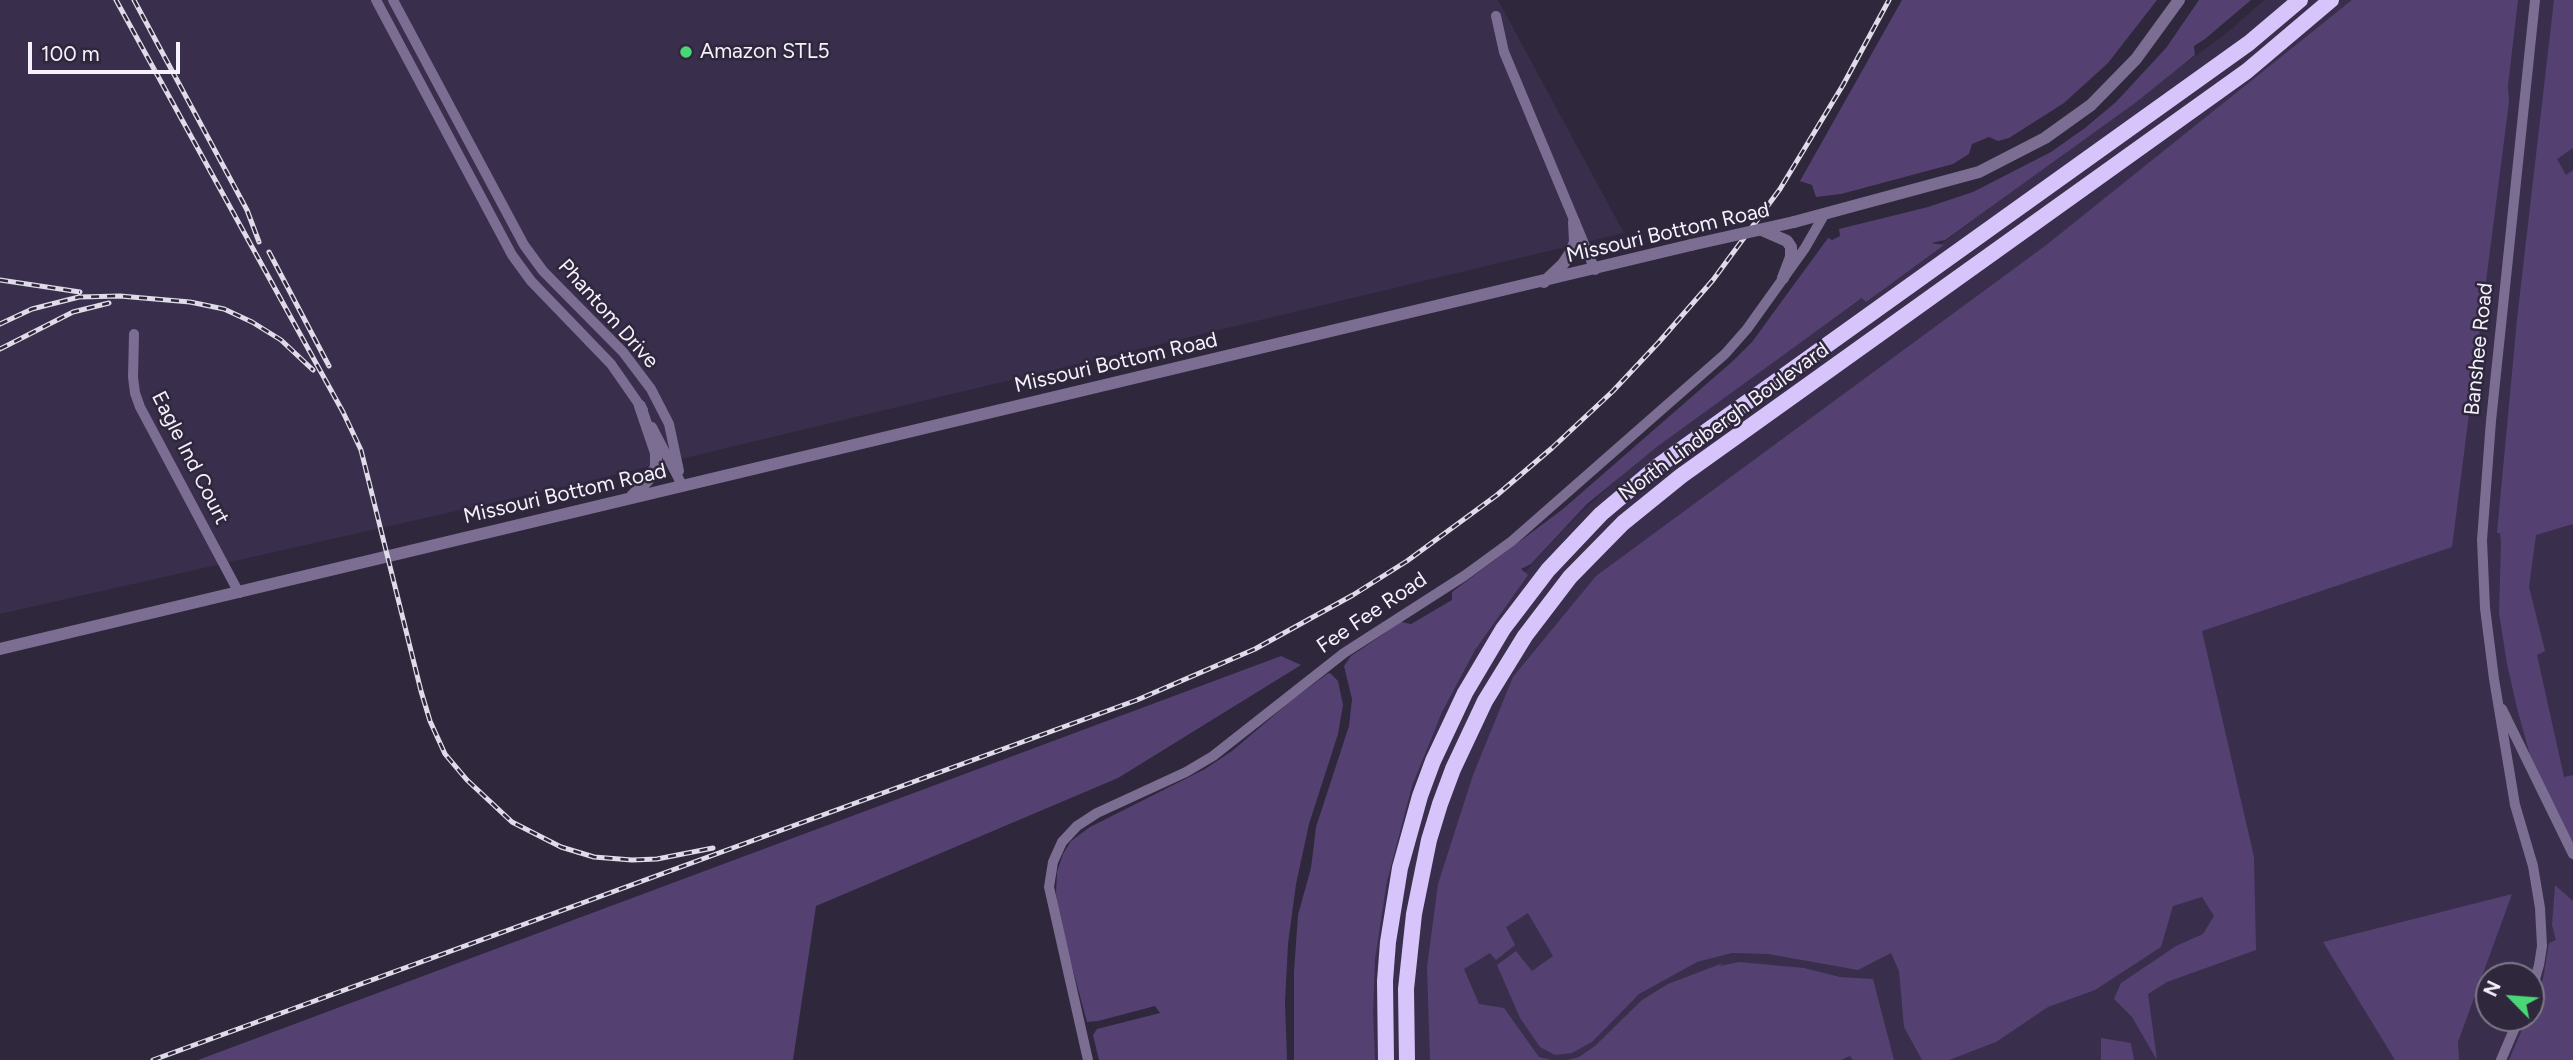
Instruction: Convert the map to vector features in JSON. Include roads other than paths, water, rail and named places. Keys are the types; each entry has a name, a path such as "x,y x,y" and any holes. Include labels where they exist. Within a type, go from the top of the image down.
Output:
{"highway":[{"name":"North Lindbergh Boulevard","path":"1386,1060 1385,994 1388,942 1400,868 1420,796 1448,727 1477,671 1503,629 1548,570 1601,514 1658,466 2205,75 2249,43 2300,0"},
{"name":"North Lindbergh Boulevard","path":"1407,1060 1406,989 1414,914 1429,840 1440,804 1468,734 1497,679 1525,636 1570,577 1623,523 1671,483 2247,71 2331,0"}],"street":[{"name":"Phantom Drive","path":"376,0 512,255 531,281 611,363 640,406 682,485"},
{"name":"Phantom Drive","path":"393,0 524,245 543,271 623,352 650,389 669,424 682,485"},
{"name":"Missouri Bottom Road","path":"0,649 1762,230 1979,172 2045,138 2091,105 2136,59 2179,0"},
{"name":"Banshee Road","path":"2535,0 2498,348 2484,509 2483,570 2485,608 2515,805 2533,866 2540,908 2542,946 2539,962"},
{"path":"1496,16 1504,52 1595,270"},
{"name":"Fee Fee Road","path":"1088,1060 1049,887 1053,862 1062,842 1077,826 1097,813 1186,772 1213,756 1344,653 1464,576 1513,541 1704,374 1747,329 1824,215"},
{"path":"1544,282 1571,252 1575,242 1574,222"},
{"path":"1762,230 1787,241 1791,247 1791,257 1783,278"},
{"name":"Eagle Ind Court","path":"134,334 133,377 140,407 239,593"},
{"path":"630,498 648,480 656,467 656,453 640,406"},
{"name":"Banshee Road","path":"2499,702 2573,854"},
{"path":"2501,1060 2513,1032"}],"railway":[{"path":"116,0 343,412 361,450 421,691 430,721 445,754 467,780 512,822 561,847 594,857 632,860 657,859 713,848"},
{"path":"134,0 247,210 259,242"},
{"path":"153,1060 1137,700 1255,649 1353,595 1407,561 1497,495 1613,391 1659,342 1713,280 1780,189 1843,85 1889,0"},
{"path":"269,252 329,366"},
{"path":"0,280 80,292"},
{"path":"0,324 32,309 79,297 120,296 190,302 224,309 252,322 281,340 313,370"},
{"path":"0,349 73,312 109,303"}],"place":[{"name":"Amazon STL5","path":"686,52"}]}
